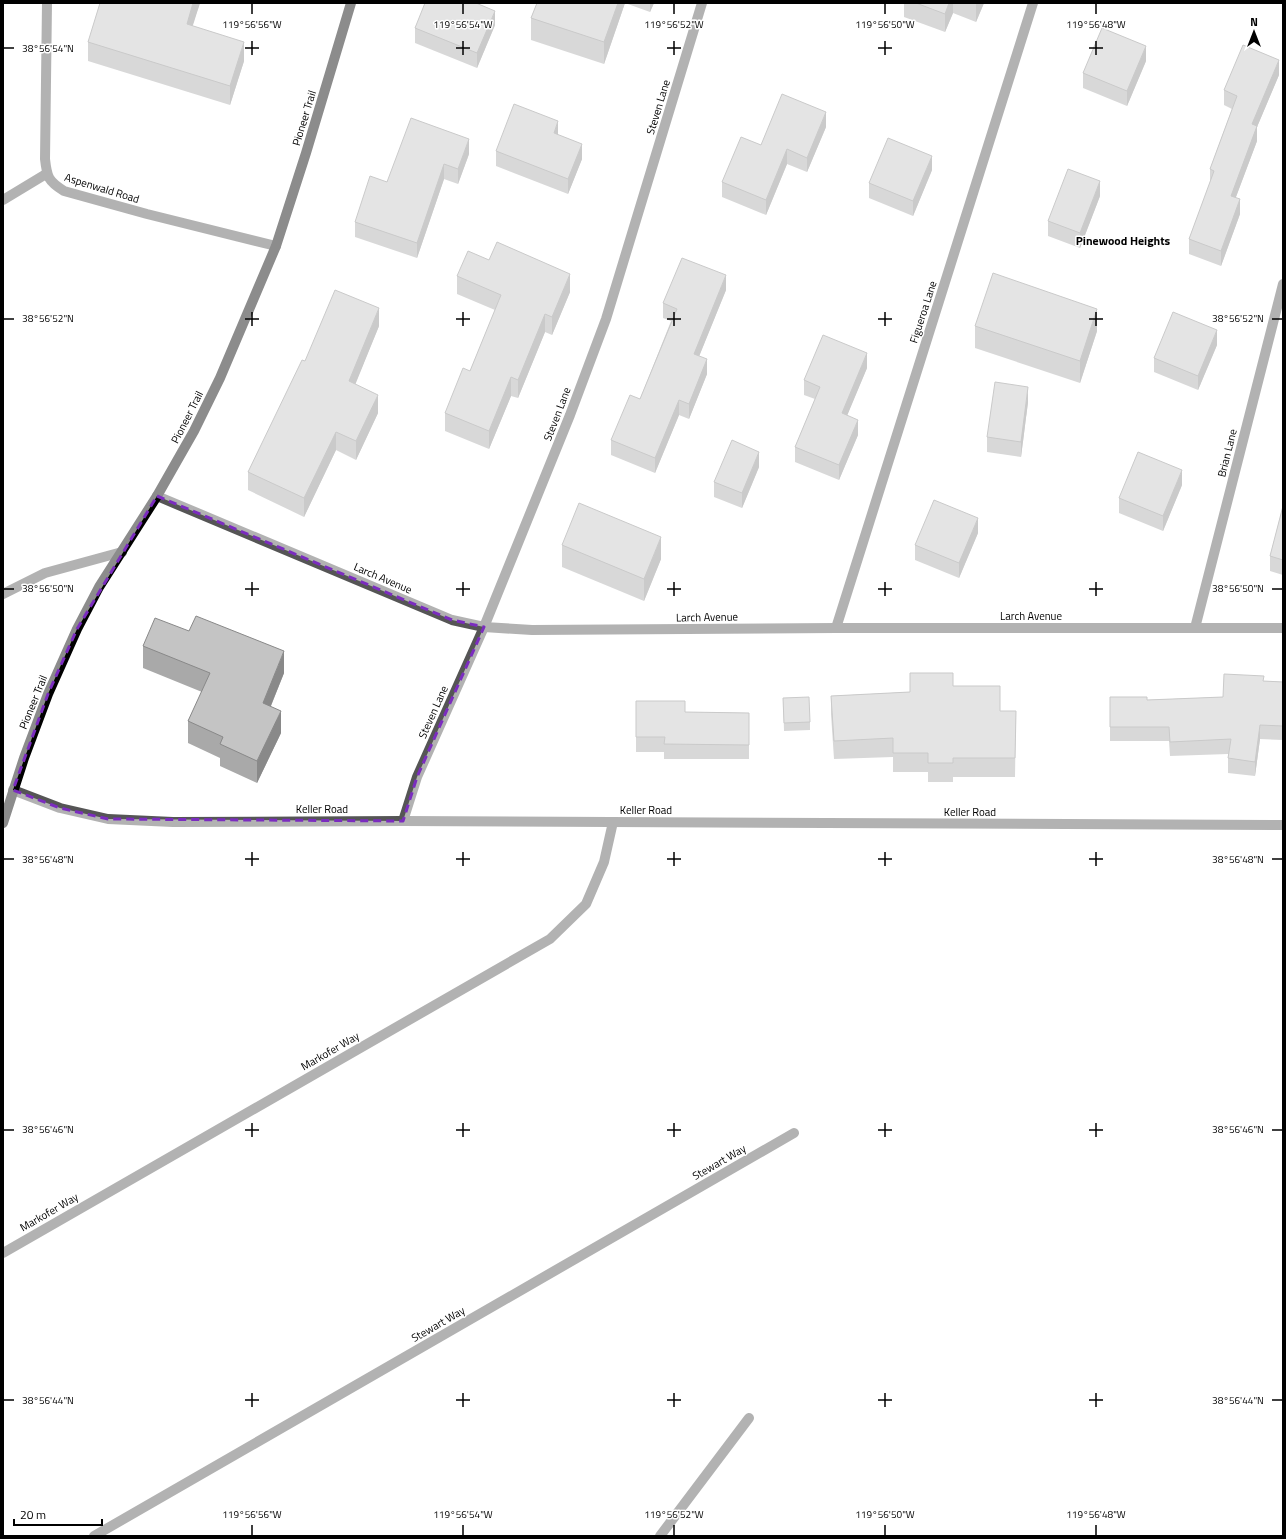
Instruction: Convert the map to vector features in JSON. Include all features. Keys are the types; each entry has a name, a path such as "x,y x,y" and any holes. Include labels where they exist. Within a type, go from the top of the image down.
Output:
{"main road":[{"name":"Pioneer Trail","path":"3,823 13,790 48,694 74,637 99,587 157,496 194,431 220,378 276,246 306,153 351,3"}],"street":[{"path":"3,200 46,174 44,139 47,3"},
{"name":"Steven Lane","path":"403,821 417,777 484,627 570,415 606,319 702,3"},
{"name":"Figueroa Lane","path":"836,628 1033,3"},
{"name":"Aspenwald Road","path":"46,174 53,184 64,191 147,214 276,246"},
{"name":"Brian Lane","path":"1195,628 1283,284"},
{"name":"Larch Avenue","path":"157,496 452,620 484,627 532,630 1283,628"},
{"path":"3,594 45,573 122,552"},
{"name":"Keller Road","path":"13,790 60,808 108,819 173,822 403,821 1283,825"},
{"name":"Markofer Way","path":"3,1252 550,939 586,904 604,862 613,822"},
{"name":"Stewart Way","path":"94,1536 794,1133"},
{"path":"660,1536 749,1418"}],"highlighted area":[{"path":"157,496 452,620 484,627 417,777 403,821 108,819 60,808 13,790 48,694 77,629"}],"building":[{"path":"100,3 193,3 187,24 244,42 230,86 88,42"},
{"path":"425,3 476,3 495,11 477,53 415,28"},
{"path":"537,3 618,3 604,42 531,18"},
{"path":"916,3 949,3 945,14"},
{"path":"1102,28 1146,46 1127,91 1083,73"},
{"path":"1243,45 1279,60 1252,124 1257,126 1231,196 1240,199 1221,251 1189,239 1214,171 1210,169 1237,96 1224,90"},
{"path":"782,94 826,112 807,158 787,149 766,200 722,182 741,137 761,145"},
{"path":"514,104 558,121 554,133 582,144 568,179 496,151"},
{"path":"411,118 469,139 458,169 444,164 417,243 355,222 370,176 387,182"},
{"path":"888,138 932,156 913,201 869,183"},
{"path":"1068,169 1100,181 1080,233 1048,221"},
{"path":"497,242 570,274 552,317 545,314 518,380 511,377 489,431 445,413 463,368 470,371 501,295 457,276 468,251 489,260"},
{"path":"682,258 726,275 694,354 707,359 689,404 679,400 655,458 611,440 630,395 640,399 677,309 663,303"},
{"path":"993,273 1097,309 1080,361 975,326"},
{"path":"335,290 379,308 349,381 378,395 356,441 336,432 304,498 248,472 302,360 305,361"},
{"path":"1173,312 1217,330 1198,376 1154,358"},
{"path":"823,335 867,353 842,413 858,420 839,465 795,447 820,387 804,380"},
{"path":"995,382 1028,387 1021,442 987,437"},
{"path":"732,440 759,452 742,493 714,482"},
{"path":"1138,452 1182,470 1163,516 1119,498"},
{"path":"934,500 978,518 959,563 915,545"},
{"path":"579,503 661,537 644,579 562,545"},
{"path":"1283,506 1283,560 1270,556"},
{"path":"196,616 284,651 263,703 281,711 257,761 220,744 223,737 188,721 210,673 143,646 155,618 189,631"},
{"path":"910,673 953,673 953,686 1000,686 1000,711 1016,711 1015,758 953,758 953,763 928,763 928,753 893,753 893,738 834,741 831,696 910,692"},
{"path":"1224,674 1264,676 1263,681 1283,682 1283,726 1260,725 1255,762 1228,758 1231,739 1170,742 1169,727 1110,727 1110,697 1147,697 1147,700 1223,697"},
{"path":"809,697 810,722 784,723 783,698"},
{"path":"636,701 685,701 685,712 749,713 749,745 664,744 665,737 636,737"}],"district":[{"name":"Pinewood Heights","path":"1123,240"}]}
